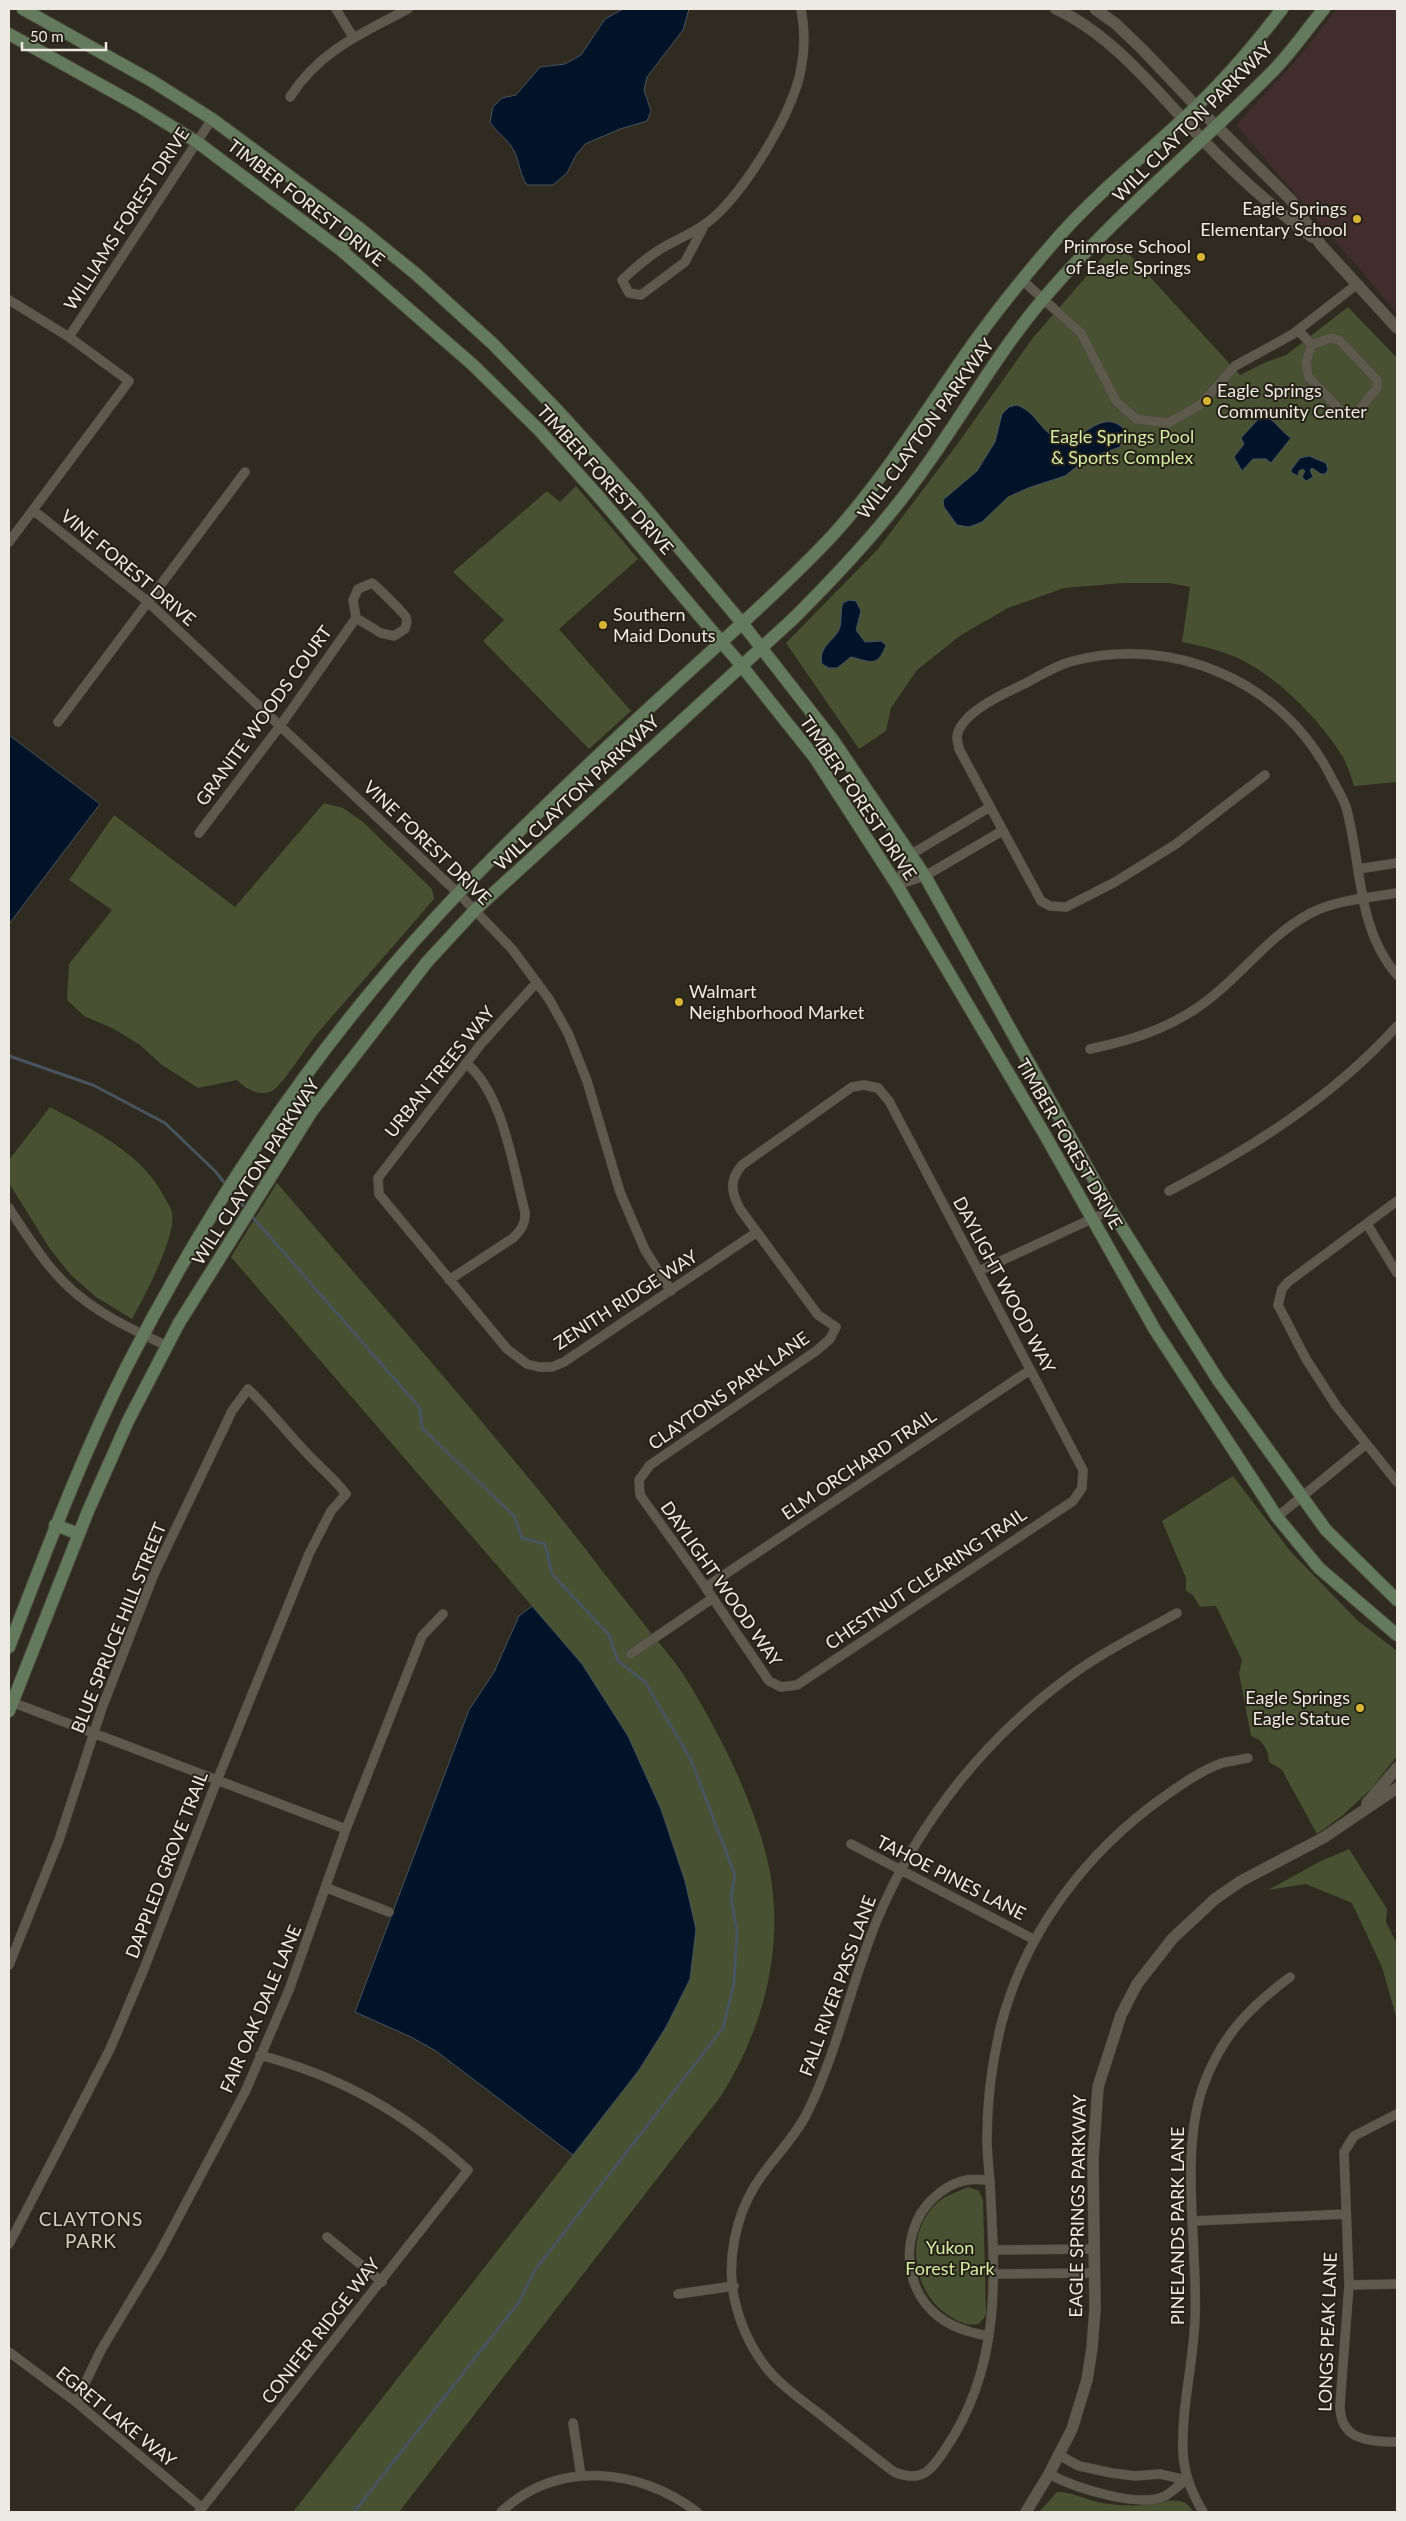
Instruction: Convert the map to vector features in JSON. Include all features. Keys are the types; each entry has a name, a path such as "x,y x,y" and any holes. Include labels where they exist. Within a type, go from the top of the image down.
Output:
{"main road":[{"name":"TIMBER FOREST DRIVE","path":"23,9 152,81 212,119 358,227 416,274 479,332 559,412 637,498 742,623 833,740 925,876 1110,1210 1218,1380 1326,1530 1397,1600"},
{"name":"WILL CLAYTON PARKWAY","path":"9,1647 55,1526 108,1406 144,1334 218,1205 241,1170 296,1091 384,976 459,894 566,786 807,562 862,499 915,430 992,317 1068,226 1197,107 1230,73 1282,9"},
{"name":"WILL CLAYTON PARKWAY","path":"10,1705 79,1534 128,1421 180,1322 316,1106 427,962 475,910 761,648 832,580 901,500 1042,299 1103,235 1201,138 1274,70 1324,9"},
{"name":"TIMBER FOREST DRIVE","path":"9,34 137,105 197,142 341,250 473,365 539,430 669,578 814,758 897,885 1155,1330 1277,1517 1320,1568 1397,1635"},
{"path":"341,250 358,227"},
{"path":"296,1091 316,1106"},
{"path":"55,1526 79,1534"}],"street":[{"path":"336,9 353,37"},
{"path":"290,97 316,63 353,37 408,9"},
{"path":"705,224 685,262 641,295 629,293 622,280 640,262 705,224 729,202 777,129 794,94 801,70 804,46 801,9"},
{"path":"1056,9 1066,14 1113,48 1251,188 1321,245"},
{"path":"1095,9 1116,24 1143,50 1290,200 1321,245 1397,328"},
{"name":"WILLIAMS FOREST DRIVE","path":"69,337 212,119"},
{"path":"1022,280 1081,333 1116,401 1136,419 1168,423 1200,405 1235,366 1298,330 1356,285"},
{"path":"9,300 69,337 129,381 9,542"},
{"path":"1298,330 1312,345"},
{"path":"1330,338 1339,340 1377,380 1377,388 1357,412 1344,414 1308,376 1306,361 1312,345 1330,338"},
{"path":"58,722 245,472"},
{"name":"VINE FOREST DRIVE","path":"33,510 147,601 459,894 512,949 549,999 568,1034 587,1081 607,1156 634,1225 645,1250 671,1291"},
{"name":"GRANITE WOODS COURT","path":"199,833 280,726 356,618 355,594 364,585 372,583 377,586 393,605 406,615 407,621 404,630 394,636 381,633 356,618"},
{"path":"1265,775 1176,844 1115,882 1066,907 1050,906 1041,901 959,750 957,738 962,723 1000,695 1072,661 1126,652 1165,655 1222,671 1274,703 1289,716 1316,748 1346,805 1363,899 1378,947 1397,975"},
{"path":"897,885 910,854 990,807"},
{"path":"897,885 925,876 1002,830"},
{"path":"1358,869 1397,863"},
{"path":"1090,1049 1129,1041 1173,1023 1219,991 1295,922 1328,906 1397,893"},
{"name":"URBAN TREES WAY","path":"377,1187 382,1171 466,1062 537,982"},
{"path":"1169,1191 1218,1166 1284,1124 1356,1066 1397,1026"},
{"path":"450,1280 513,1238 522,1227 526,1212 501,1123 488,1088 477,1072 466,1062"},
{"name":"DAYLIGHT WOOD WAY","path":"757,1232 733,1194 733,1177 742,1165 852,1087 864,1085 878,1088 889,1101 1082,1470 1082,1488 1073,1501"},
{"name":"ZENITH RIDGE WAY","path":"377,1187 384,1202 507,1349 527,1364 539,1367 552,1366 576,1355 757,1232"},
{"path":"1397,1201 1288,1282 1279,1297 1280,1313 1306,1359 1337,1407 1397,1482"},
{"path":"9,1208 34,1247 67,1286 96,1308 167,1346"},
{"path":"978,1271 1110,1210"},
{"path":"1366,1224 1397,1273"},
{"name":"CLAYTONS PARK LANE","path":"639,1480 650,1465 825,1344 836,1327 818,1315 757,1232"},
{"name":"ELM ORCHARD TRAIL","path":"706,1587 1030,1370"},
{"name":"BLUE SPRUCE HILL STREET","path":"9,1965 60,1840 94,1733 154,1574 232,1412 248,1389 270,1409 302,1449 333,1477 346,1494"},
{"path":"1277,1517 1365,1444"},
{"name":"DAYLIGHT WOOD WAY","path":"639,1480 640,1496 706,1587 769,1681 781,1687 796,1685"},
{"name":"DAPPLED GROVE TRAIL","path":"9,2244 82,2107 120,2026 309,1554 331,1511 346,1494"},
{"name":"CHESTNUT CLEARING TRAIL","path":"796,1685 1073,1501"},
{"path":"631,1654 713,1598"},
{"name":"FALL RIVER PASS LANE","path":"989,2336 983,2368 963,2420 936,2463 919,2476 908,2478 894,2472 787,2389 770,2372 756,2353 736,2308 734,2254 740,2217 760,2178 806,2116 824,2078 866,1950 900,1870 920,1836 950,1793 986,1750 1033,1704 1079,1670 1177,1613"},
{"name":"FAIR OAK DALE LANE","path":"76,2402 100,2350 146,2276 236,2111 289,1990 327,1888 346,1828 422,1636 443,1614"},
{"path":"10,1705 94,1733 346,1828"},
{"path":"990,2180 966,2180 934,2197 915,2224 910,2235 908,2249 910,2268 922,2297 930,2308 952,2325 989,2336 995,2274 990,2180 987,2140 991,2078 1001,2025 1016,1983 1035,1940 1071,1885 1121,1830 1158,1801 1200,1774 1223,1763 1248,1758"},
{"name":"EAGLE SPRINGS PARKWAY","path":"1348,1822 1389,1780 1397,1768"},
{"name":"EAGLE SPRINGS PARKWAY","path":"1026,2512 1059,2455 1079,2408 1087,2380 1095,2309 1093,2159 1098,2087 1121,2015 1137,1984 1173,1938 1215,1899 1241,1881 1323,1838 1397,1788"},
{"name":"TAHOE PINES LANE","path":"851,1844 1035,1940"},
{"path":"327,1888 389,1912"},
{"name":"PINELANDS PARK LANE","path":"1186,2480 1183,2453 1183,2417 1194,2337 1196,2289 1191,2144 1195,2113 1203,2084 1215,2057 1235,2027 1257,2002 1290,1977"},
{"name":"CONIFER RIDGE WAY","path":"200,2510 382,2282 468,2170 427,2135 373,2099 280,2060 260,2055"},
{"name":"LONGS PEAK LANE","path":"1397,2114 1354,2136 1347,2143 1344,2152 1349,2285 1340,2405 1340,2419 1347,2430 1359,2438 1397,2442"},
{"path":"1193,2221 1346,2214"},
{"path":"327,2237 382,2282"},
{"path":"993,2250 1094,2249"},
{"path":"995,2274 1094,2273"},
{"path":"1349,2285 1397,2284"},
{"path":"678,2294 734,2286"},
{"name":"EGRET LAKE WAY","path":"9,2352 76,2402 200,2510"},
{"path":"574,2423 581,2476"},
{"path":"1059,2455 1080,2466 1112,2473 1135,2476 1160,2474 1186,2480 1203,2512"},
{"path":"1049,2474 1069,2485 1091,2492 1134,2498 1164,2497 1186,2480"},
{"path":"501,2512 531,2492 557,2482 581,2476 604,2475 632,2479 657,2487 680,2499 697,2512"}],"shaded area":[{"name":"Eagle Springs Elementary School","path":"1337,9 1397,9 1397,313 1236,125 1292,65"}],"green space":[{"name":"Eagle Springs Pool & Sports Complex","path":"1117,241 1240,375 1286,355 1348,307 1397,358 1397,782 1354,786 1345,760 1334,743 1310,714 1283,688 1253,666 1238,658 1217,650 1182,642 1190,587 1169,583 1124,583 1064,588 1008,608 961,635 917,670 891,708 886,731 859,749 786,643 878,549 956,446 1032,339"},
{"path":"576,486 638,559 559,629 631,711 589,749 483,641 504,620 453,572 547,491 560,502"},
{"path":"324,803 343,808 363,822 432,889 434,899 316,1035 276,1088 267,1093 258,1093 248,1089 237,1080 198,1088 162,1065 140,1045 114,1029 84,1016 67,1000 69,964 112,910 69,880 114,815 235,907"},
{"path":"50,1107 99,1134 130,1155 155,1182 172,1212 170,1236 165,1251 132,1319 96,1297 71,1275 50,1249 9,1183 9,1160"},
{"path":"277,1183 509,1454 681,1671 724,1746 747,1796 764,1847 774,1902 772,1960 759,2017 736,2070 721,2096 399,2512 293,2512 639,2070 666,2027 690,1979 582,1664 231,1257"},
{"path":"1233,1476 1291,1552 1357,1620 1397,1651 1397,1756 1371,1789 1343,1815 1317,1834 1282,1770 1269,1762 1268,1753 1264,1746 1259,1740 1251,1736 1239,1673 1242,1660 1216,1606 1200,1607 1193,1595 1186,1591 1186,1578 1162,1521"},
{"path":"1349,1849 1387,1909 1386,1922 1397,1944 1397,2020 1382,1967 1352,1903 1306,1884 1268,1890 1319,1862"},
{"name":"Yukon Forest Park","path":"968,2187 979,2191 983,2200 986,2315 979,2324 975,2325 958,2321 951,2317 938,2307 928,2294 920,2279 916,2247 919,2231 926,2216 937,2203"},
{"path":"1057,2492 1073,2494 1098,2502 1121,2505 1144,2505 1178,2501 1184,2502 1193,2512 1039,2512"}],"water":[{"path":"623,9 689,9 683,30 647,77 644,90 651,111 647,121 620,129 585,144 576,155 567,173 553,185 527,185 514,151 490,122 493,107 502,98 516,95 540,67 565,64 581,55 605,19"},
{"path":"1017,405 1030,413 1051,435 1067,442 1102,423 1117,424 1124,429 1120,447 1086,459 1065,476 1028,488 1008,497 982,522 969,527 957,525 944,507 943,500 977,471 995,442 1002,414 1009,407"},
{"path":"1262,415 1270,419 1291,438 1271,463 1266,459 1253,459 1242,471 1234,457 1244,444 1241,438"},
{"path":"1309,456 1326,463 1328,470 1325,474 1321,474 1312,468 1310,470 1313,477 1306,481 1302,477 1305,471 1303,469 1299,471 1298,476 1292,473 1291,470 1300,458"},
{"path":"849,600 856,601 861,611 856,630 865,642 881,641 886,645 879,658 872,662 851,657 837,668 829,668 822,664 822,652 838,632 841,624 843,603"},
{"path":"9,735 100,804 9,924"},
{"path":"532,1606 582,1664 628,1736 661,1809 685,1881 696,1929 690,1979 666,2027 639,2070 573,2155 436,2051 411,2037 355,2012 469,1710 494,1672 519,1616"}],"waterway":[{"path":"9,1056 93,1085 165,1123 216,1172 227,1186"},
{"path":"231,1191 246,1209"},
{"path":"250,1214 420,1408 422,1428 514,1516 522,1538 545,1544 552,1574 609,1635 618,1661 645,1682 691,1760 735,1875 731,1898 737,1931 734,1983 723,2028 535,2270 519,2302 354,2512"}],"place":[{"name":"Eagle Springs Elementary School","path":"1357,219"},
{"name":"Primrose School of Eagle Springs","path":"1201,257"},
{"name":"Eagle Springs Community Center","path":"1207,401"},
{"name":"Southern Maid Donuts","path":"603,625"},
{"name":"Walmart Neighborhood Market","path":"679,1002"},
{"name":"Eagle Springs Eagle Statue","path":"1360,1708"}],"district":[{"name":"CLAYTONS PARK","path":"91,2230"}]}
